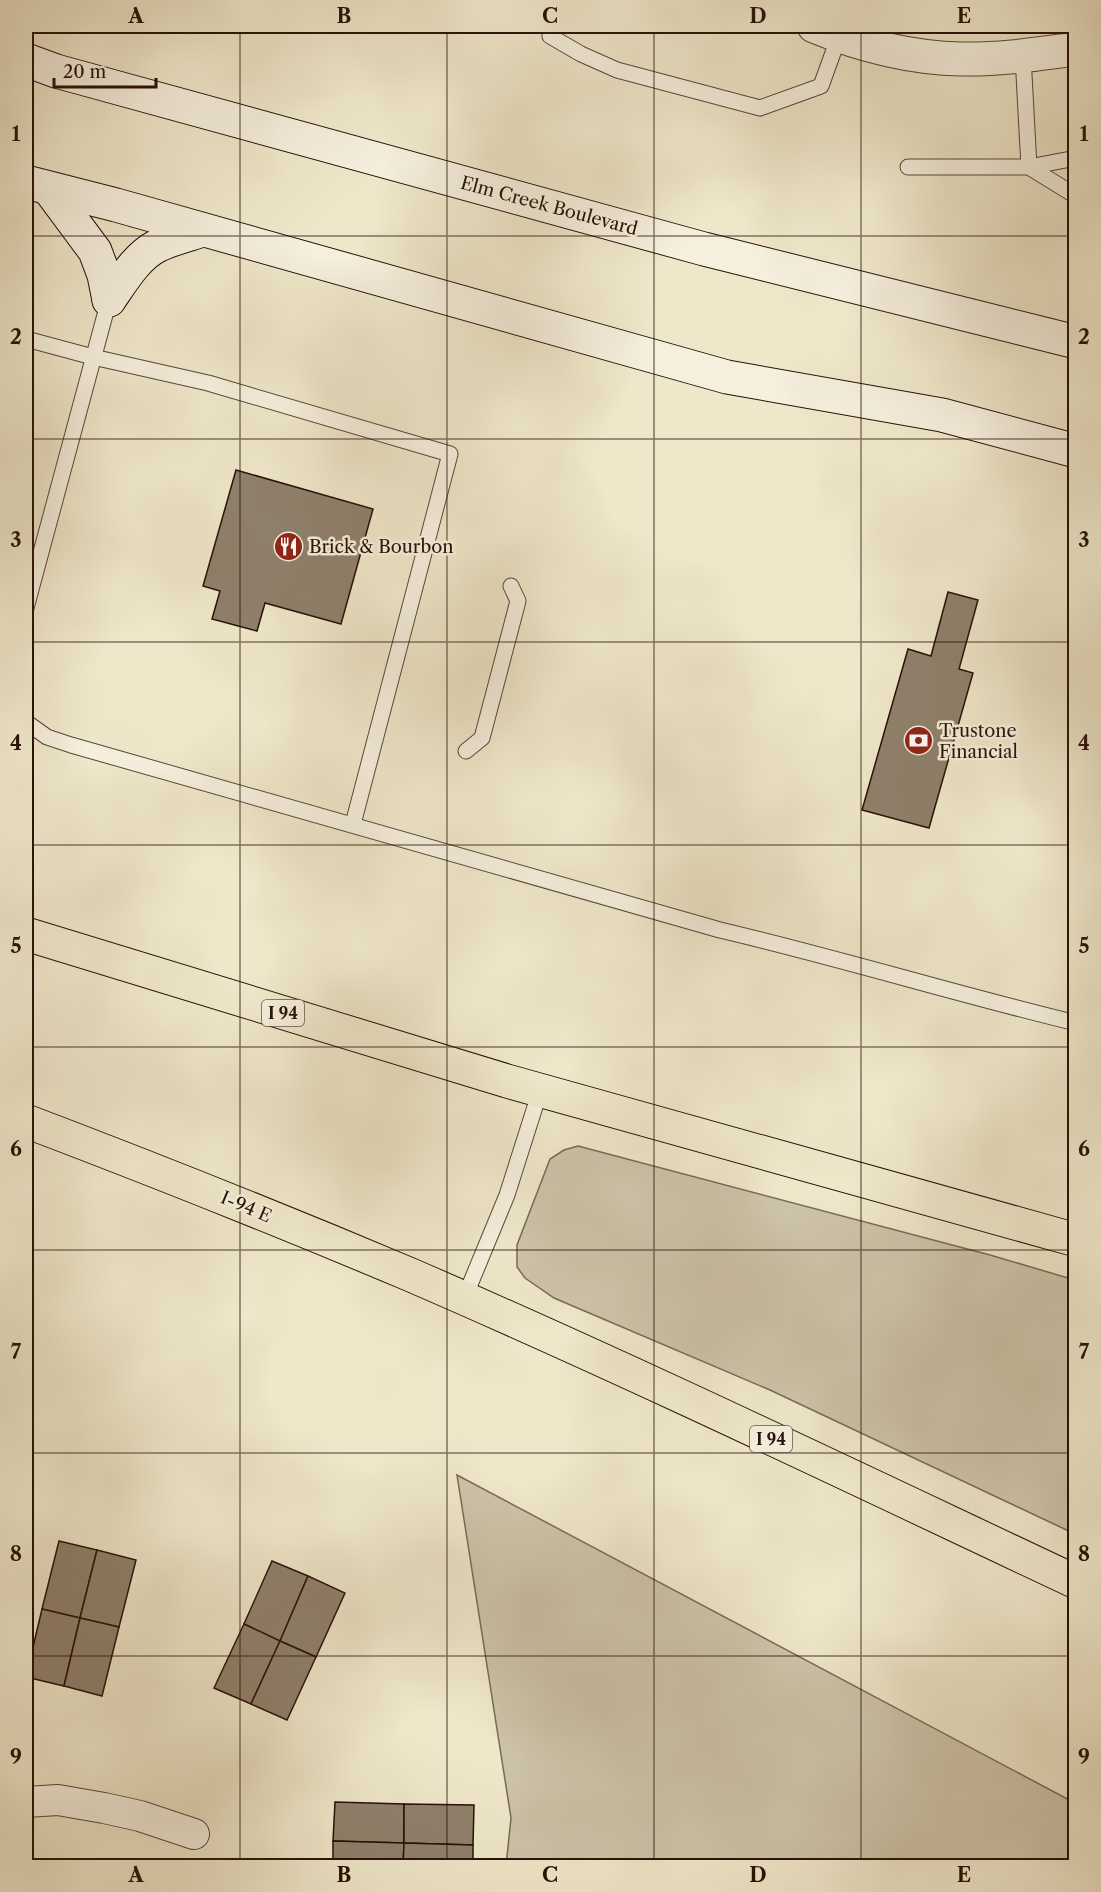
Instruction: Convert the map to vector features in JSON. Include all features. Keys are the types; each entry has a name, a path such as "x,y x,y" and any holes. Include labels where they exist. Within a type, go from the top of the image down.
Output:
{"highway":[{"name":"I 94","path":"26,934 540,1091 1076,1240"},
{"name":"I-94 E","path":"26,1121 187,1182 464,1299"},
{"name":"I 94","path":"464,1299 630,1373 1076,1582"}],"main road":[{"path":"826,31 875,46 917,55 960,59 1023,56 1076,50"},
{"name":"Elm Creek Boulevard","path":"26,60 68,74 693,246 1076,342"},
{"path":"37,185 116,205 727,377 942,416 1076,452"},
{"path":"37,185 95,251 110,300"},
{"path":"110,300 129,271 144,255 157,246 202,230"}],"street":[{"path":"26,1802 58,1800 104,1808 140,1816 194,1833"}],"lane":[{"path":"550,36 581,54 616,70 760,108 821,86 826,31"},
{"path":"1023,56 1029,167"},
{"path":"908,167 1029,167 1076,158"},
{"path":"1029,167 1076,196"},
{"path":"26,608 110,300"},
{"path":"26,339 208,383 450,454 353,824"},
{"path":"466,751 483,738 518,601 511,586"},
{"path":"26,722 47,737 71,745 720,930 813,952 1076,1023"},
{"path":"464,1299 507,1195 540,1091"}],"shaded area":[{"path":"578,1146 990,1255 1075,1280 1075,1534 770,1390 554,1298 525,1278 517,1267 517,1245 550,1159 564,1150"},
{"path":"457,1475 1075,1803 1075,1866 506,1866 511,1818"}],"building":[{"name":"Brick & Bourbon","path":"236,470 373,509 341,624 265,603 257,631 212,619 220,591 203,586"},
{"name":"Trustone Financial","path":"948,592 978,600 959,669 973,673 929,828 862,810 908,649 931,656"},
{"path":"59,1541 97,1550 80,1618 42,1609"},
{"path":"97,1550 136,1560 119,1627 80,1618"},
{"path":"272,1561 308,1576 280,1641 244,1624"},
{"path":"308,1576 345,1593 316,1657 280,1641"},
{"path":"42,1609 80,1618 64,1686 26,1677"},
{"path":"80,1618 119,1627 102,1696 64,1686"},
{"path":"244,1624 280,1641 251,1704 214,1688"},
{"path":"280,1641 316,1657 287,1720 251,1704"},
{"path":"335,1802 404,1804 404,1843 333,1841"},
{"path":"404,1804 474,1805 473,1845 404,1843"},
{"path":"333,1841 404,1843 403,1866 333,1866"},
{"path":"404,1843 473,1845 473,1866 403,1866"}],"place":[{"name":"Brick & Bourbon","path":"288,547"},
{"name":"Trustone Financial","path":"918,741"}]}
